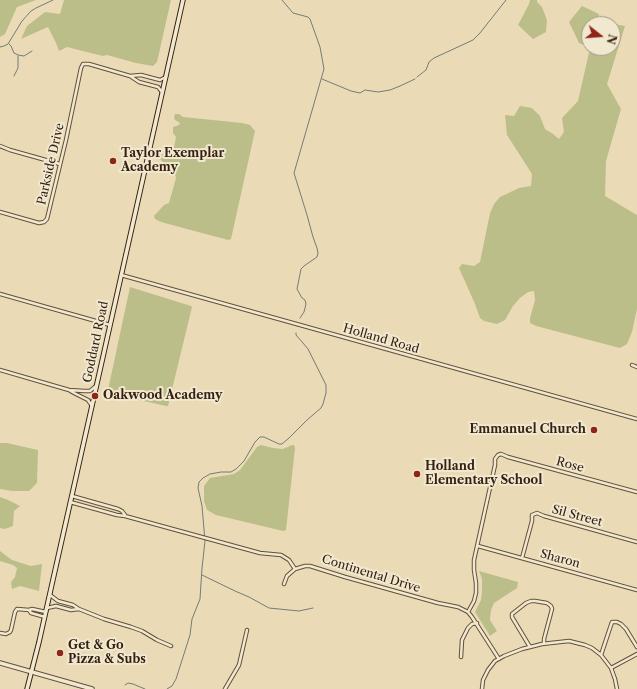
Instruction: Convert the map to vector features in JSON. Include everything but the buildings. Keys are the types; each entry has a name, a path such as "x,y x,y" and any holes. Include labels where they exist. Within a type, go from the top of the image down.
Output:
{"main road":[{"name":"Goddard Road","path":"27,689 50,595 183,0"},
{"path":"0,663 92,689"}],"street":[{"name":"Parkside Drive","path":"0,212 39,223 46,221 83,64 89,64 130,76"},
{"path":"130,76 141,75 160,80 166,76"},
{"path":"130,76 139,82 158,87 162,93"},
{"path":"0,146 60,164"},
{"name":"Holland Road","path":"121,275 637,419"},
{"path":"0,294 110,325"},
{"path":"632,365 637,366"},
{"path":"0,370 69,390 90,391 96,386"},
{"path":"69,390 88,400 92,406"},
{"name":"Rose","path":"478,546 495,459 498,455 502,454 508,457 637,492"},
{"path":"72,496 118,509 122,511 125,516"},
{"path":"70,502 260,553 281,555 289,560 295,569 287,576 284,584"},
{"name":"Sil Street","path":"522,558 532,521 532,515 537,513 637,542"},
{"path":"468,612 474,601 476,593 474,564 478,546"},
{"name":"Sharon","path":"478,546 637,590"},
{"name":"Continental Drive","path":"295,569 305,566 314,566 327,572 438,603 458,606 468,612 477,622 499,659"},
{"path":"50,595 58,601 73,605 104,619 131,626 171,646"},
{"path":"530,647 512,617 512,614 531,601 547,603 552,609 544,643"},
{"path":"0,633 6,634 10,632 16,610 19,609 46,610 56,606 71,610 79,609"},
{"path":"29,610 31,613 44,617"},
{"path":"461,656 462,640 468,628 477,622"},
{"path":"601,655 612,622 617,622 623,626 637,647"},
{"path":"225,689 239,665 246,630"},
{"path":"482,689 483,680 493,662 512,652 544,643 559,641 574,641 592,648 601,655 611,668 617,689"},
{"path":"611,668 637,654"}],"green space":[{"path":"0,0 36,0 17,7 5,34 0,37"},
{"path":"64,0 171,0 157,62 153,66 67,47 59,51 48,27 21,39 27,26 45,12 60,14"},
{"path":"530,0 537,0 542,7 547,20 546,32 533,39 518,25"},
{"path":"582,6 599,14 599,16 581,16 581,44 579,43 569,22"},
{"path":"621,25 625,26 621,39"},
{"path":"588,56 616,56 607,84 621,109 606,161 605,196 637,215 637,309 632,332 627,344 620,348 536,326 530,323 535,300 534,291 528,292 520,298 513,306 505,320 497,324 484,321 480,318 459,268 462,264 474,266 480,262 490,213 494,204 500,197 519,188 531,186 532,174 507,135 505,115 514,116 520,106 532,108 540,116 545,129 559,139 564,132 562,118 578,101"},
{"path":"175,114 179,114 183,117 242,123 250,125 255,131 231,239 228,240 161,222 155,219 154,216 164,205 169,203 176,178 175,174 160,159 161,155 173,152 176,137 173,133 173,127 179,125 180,123 175,120"},
{"path":"130,287 192,307 168,406 121,396 111,393 108,390"},
{"path":"0,443 7,443 38,450 37,483 29,491 0,489"},
{"path":"261,445 283,449 294,445 295,448 286,530 283,531 216,515 207,510 204,501 204,486 210,478 234,474 240,470 257,447"},
{"path":"0,497 20,506 14,511 13,526 5,529 0,528"},
{"path":"0,551 12,560 31,566 42,564 39,591 20,586 12,589 11,582 15,577 17,568 13,565 0,561"},
{"path":"479,571 518,582 517,588 494,603 491,610 490,620 497,631 490,636 475,612 481,600 482,591 482,579"}],"waterway":[{"path":"0,47 8,44 22,21 31,11 53,0"},
{"path":"282,0 293,13 308,17 310,19 320,47 324,69 294,173 318,253 317,257 301,269 297,289 302,298 305,300 306,304 304,312 300,318"},
{"path":"417,77 426,70 429,62 434,58 473,40 506,0"},
{"path":"9,44 14,53 18,55 24,56 32,51"},
{"path":"14,76 18,68 18,56"},
{"path":"322,79 351,91 360,93 365,90 378,92 390,90 415,79"},
{"path":"167,689 172,686 176,679 190,635 192,619 200,599 205,541 202,506 198,488 199,482 210,474 231,472 236,469 244,461 255,442 260,437 264,437 282,444 321,408 323,404 326,393 326,385 308,349 296,333"},
{"path":"202,575 269,608 299,611 313,608"},
{"path":"125,685 128,683 145,689"}],"place":[{"name":"Taylor Exemplar Academy","path":"113,161"},
{"name":"Oakwood Academy","path":"95,396"},
{"name":"Emmanuel Church","path":"594,430"},
{"name":"Holland Elementary School","path":"417,474"},
{"name":"Get & Go Pizza & Subs","path":"60,653"}]}
